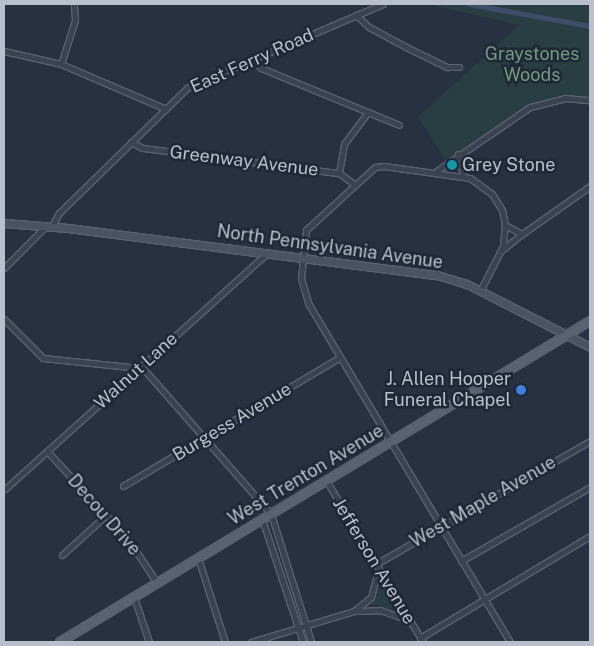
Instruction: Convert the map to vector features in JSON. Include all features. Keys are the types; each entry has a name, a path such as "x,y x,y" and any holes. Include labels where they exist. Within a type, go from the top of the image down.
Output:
{"main road":[{"name":"North Pennsylvania Avenue","path":"4,223 49,226 436,275 480,291 590,347"},
{"name":"West Trenton Avenue","path":"61,642 326,480 569,336 590,321"}],"street":[{"path":"61,64 75,20 74,4"},
{"name":"East Ferry Road","path":"4,268 49,226 59,213 188,87 383,4"},
{"path":"356,15 369,27 406,47 447,67 459,67"},
{"path":"4,51 61,64 166,109"},
{"path":"252,60 261,68 399,124"},
{"path":"435,172 458,154 535,105 566,98 590,100"},
{"path":"339,173 346,140 368,112"},
{"name":"Greenway Avenue","path":"131,142 144,148 339,173 354,184"},
{"path":"458,154 463,176"},
{"path":"480,291 500,253 505,225 502,210 492,194 481,184 463,176 384,166 374,168 308,226 302,258 304,295 510,642"},
{"path":"500,253 522,234 590,186"},
{"path":"505,225 522,234"},
{"name":"Walnut Lane","path":"5,489 267,253"},
{"path":"4,319 43,358 140,367 271,514 311,642"},
{"name":"Burgess Avenue","path":"123,486 340,357"},
{"name":"West Maple Avenue","path":"377,566 441,526 590,441"},
{"name":"Decou Drive","path":"47,450 136,550 157,583"},
{"name":"Jefferson Avenue","path":"326,480 422,640"},
{"path":"461,561 590,487"},
{"path":"62,556 106,515"},
{"path":"262,519 303,642"},
{"path":"422,640 484,599 590,536"},
{"path":"198,558 225,642"},
{"path":"354,611 371,597 377,566"},
{"path":"134,597 149,642"},
{"path":"251,642 307,628 354,611 380,610 410,620"}],"green space":[{"name":"Graystones Woods","path":"428,4 590,4 590,101 576,98 530,107 458,154 445,159 418,117 519,25"},
{"path":"383,582 399,607 398,611 371,604"}],"waterway":[{"path":"469,4 590,26"}],"place":[{"name":"Grey Stone","path":"452,165"},
{"name":"J. Allen Hooper Funeral Chapel","path":"521,390"}]}
